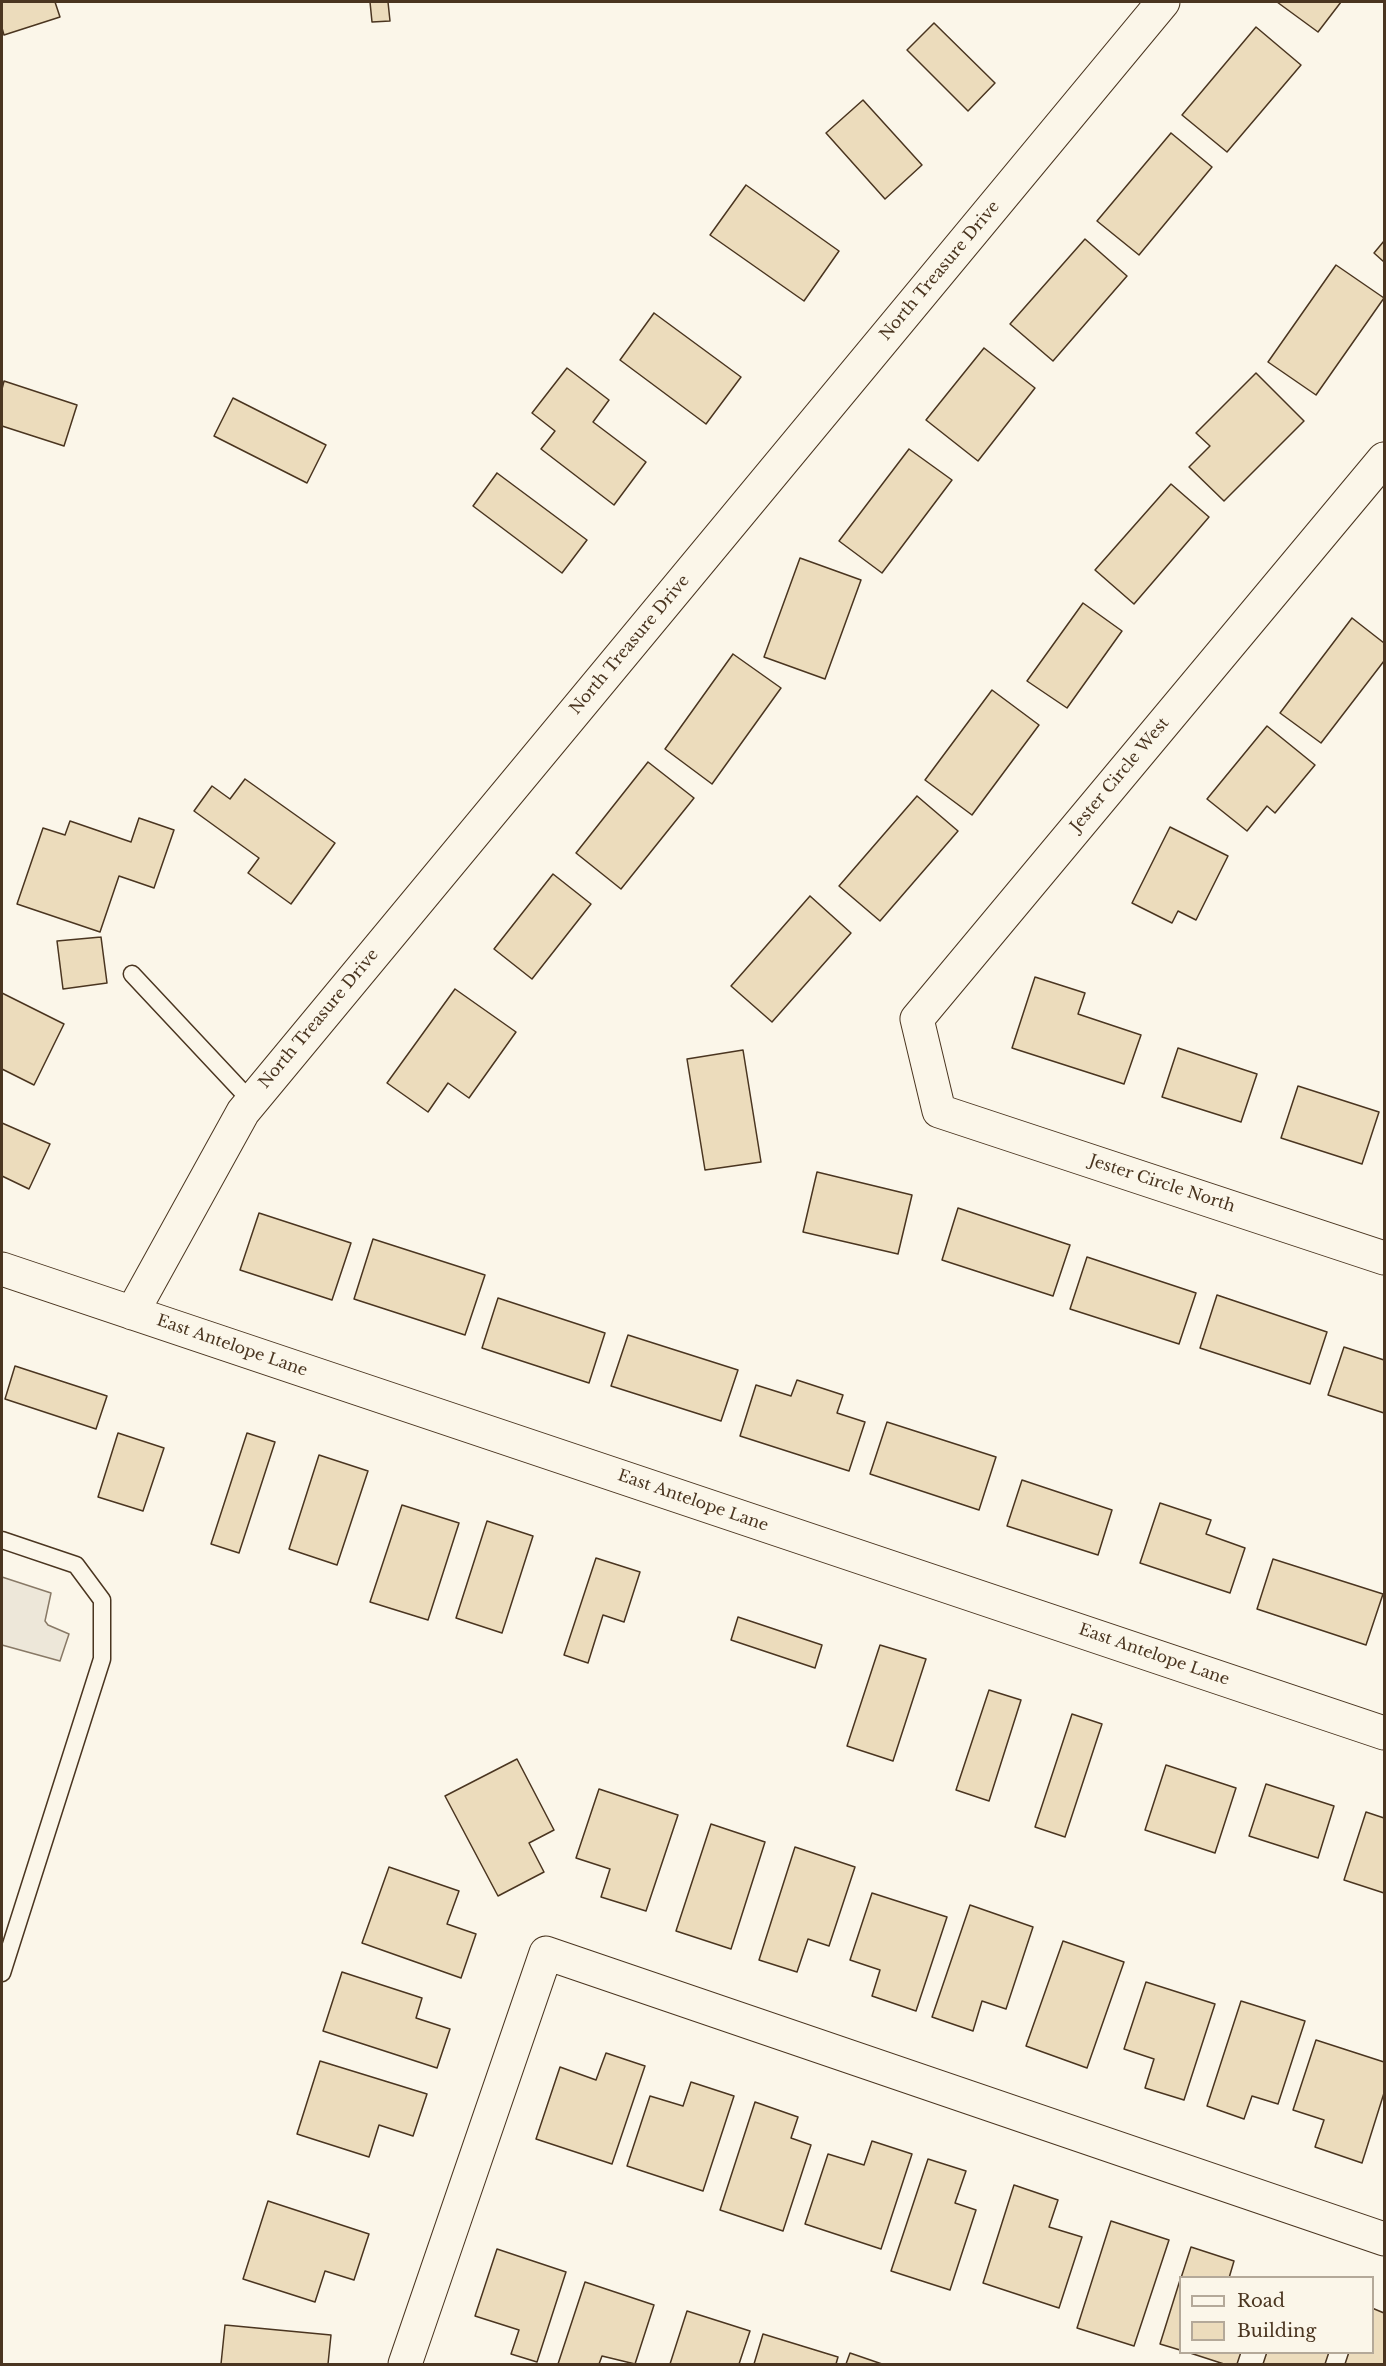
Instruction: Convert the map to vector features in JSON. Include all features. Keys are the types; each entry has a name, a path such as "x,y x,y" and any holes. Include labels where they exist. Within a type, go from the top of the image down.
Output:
{"street":[{"name":"North Treasure Drive","path":"132,1313 251,1101 1163,2"},
{"name":"Jester Circle West","path":"939,1111 917,1019 1384,459"},
{"name":"Jester Circle North","path":"939,1111 1384,1258"},
{"name":"East Antelope Lane","path":"2,1269 1384,1732"},
{"path":"405,2364 546,1953 1384,2239"}],"lane":[{"path":"132,974 251,1101"},
{"path":"2,1540 76,1564 102,1600 102,1659 2,1973"}],"shaded area":[{"path":"2,1577 51,1593 45,1621 48,1625 69,1634 60,1661 2,1645"}],"building":[{"path":"2,2 55,2 60,17 4,35"},
{"path":"370,2 388,2 390,21 372,22"},
{"path":"1277,2 1341,2 1318,32"},
{"path":"934,23 995,83 968,111 907,50"},
{"path":"1256,27 1301,65 1227,152 1182,115"},
{"path":"863,100 922,165 885,199 826,133"},
{"path":"1171,133 1212,167 1139,255 1097,221"},
{"path":"746,185 839,251 804,301 710,235"},
{"path":"1085,239 1127,276 1053,361 1010,324"},
{"path":"1384,241 1384,262 1374,253"},
{"path":"1336,265 1384,298 1316,395 1268,362"},
{"path":"654,313 741,377 706,424 620,360"},
{"path":"984,348 1035,388 978,461 926,420"},
{"path":"567,368 609,400 593,422 646,462 614,505 541,449 555,431 532,413"},
{"path":"1256,373 1304,421 1224,501 1189,467 1210,446 1196,433"},
{"path":"4,381 77,405 64,446 2,426"},
{"path":"233,398 326,445 307,483 214,436"},
{"path":"909,449 952,480 882,573 839,541"},
{"path":"497,473 587,540 562,573 473,506"},
{"path":"1171,484 1209,517 1134,604 1095,570"},
{"path":"800,558 861,580 825,679 764,657"},
{"path":"1083,603 1122,631 1067,708 1027,681"},
{"path":"1352,618 1384,643 1384,661 1321,743 1280,713"},
{"path":"733,654 781,688 712,784 665,749"},
{"path":"992,690 1039,725 972,815 925,780"},
{"path":"1267,726 1315,765 1275,813 1267,806 1247,831 1207,799"},
{"path":"648,762 694,798 621,889 576,853"},
{"path":"245,779 335,843 291,904 248,873 259,858 194,811 212,786 230,799"},
{"path":"917,796 958,831 880,921 839,886"},
{"path":"139,818 174,830 154,888 119,876 100,932 17,904 43,828 65,835 70,821 131,842"},
{"path":"1170,827 1228,856 1196,920 1178,911 1172,923 1132,903"},
{"path":"553,874 591,904 532,979 494,949"},
{"path":"810,896 851,933 772,1022 731,986"},
{"path":"101,937 107,983 63,989 57,941"},
{"path":"1035,977 1085,993 1078,1014 1141,1035 1124,1084 1012,1048"},
{"path":"455,989 516,1032 469,1098 448,1083 428,1112 387,1083"},
{"path":"2,993 64,1024 34,1085 2,1069"},
{"path":"1178,1048 1257,1074 1241,1122 1162,1097"},
{"path":"743,1050 761,1162 705,1170 687,1059"},
{"path":"1298,1086 1379,1112 1362,1164 1281,1138"},
{"path":"2,1123 50,1144 29,1189 2,1176"},
{"path":"817,1172 912,1195 898,1254 803,1232"},
{"path":"958,1208 1070,1245 1053,1296 942,1260"},
{"path":"259,1213 351,1243 332,1300 240,1270"},
{"path":"373,1239 485,1275 465,1335 354,1299"},
{"path":"1087,1257 1196,1293 1179,1344 1070,1309"},
{"path":"1217,1295 1327,1332 1310,1384 1200,1348"},
{"path":"498,1298 605,1333 589,1383 482,1348"},
{"path":"628,1335 738,1370 721,1421 611,1386"},
{"path":"1344,1347 1384,1360 1384,1413 1328,1395"},
{"path":"15,1366 107,1396 96,1429 5,1399"},
{"path":"797,1380 843,1395 837,1413 865,1422 849,1471 740,1436 756,1385 791,1396"},
{"path":"887,1422 996,1457 979,1510 870,1474"},
{"path":"118,1433 164,1448 143,1511 98,1497"},
{"path":"247,1433 275,1442 239,1553 211,1544"},
{"path":"319,1455 368,1471 337,1565 289,1549"},
{"path":"1022,1480 1112,1510 1098,1555 1007,1526"},
{"path":"1160,1503 1211,1520 1206,1534 1245,1548 1230,1593 1140,1563"},
{"path":"402,1505 459,1523 428,1620 370,1602"},
{"path":"487,1521 533,1536 502,1633 456,1618"},
{"path":"596,1558 640,1572 624,1622 603,1615 588,1663 564,1655"},
{"path":"1273,1559 1383,1594 1366,1645 1257,1609"},
{"path":"738,1617 822,1645 815,1668 731,1640"},
{"path":"880,1645 926,1659 893,1761 847,1746"},
{"path":"989,1690 1021,1700 989,1801 956,1790"},
{"path":"1072,1714 1102,1724 1065,1837 1035,1827"},
{"path":"517,1759 554,1830 529,1843 544,1872 498,1896 445,1796"},
{"path":"1166,1765 1236,1788 1215,1853 1145,1830"},
{"path":"1266,1784 1334,1806 1318,1858 1249,1836"},
{"path":"599,1789 678,1815 646,1911 601,1897 610,1869 576,1858"},
{"path":"1366,1812 1384,1818 1384,1893 1344,1880"},
{"path":"711,1824 765,1842 731,1949 676,1931"},
{"path":"795,1847 855,1867 829,1946 808,1939 797,1972 759,1960"},
{"path":"389,1867 459,1891 447,1924 476,1934 461,1978 362,1943"},
{"path":"872,1893 947,1917 916,2011 872,1996 880,1970 850,1960"},
{"path":"970,1905 1033,1927 1006,2009 982,2001 973,2031 932,2017"},
{"path":"1063,1941 1124,1962 1087,2068 1026,2046"},
{"path":"342,1972 422,1998 416,2018 450,2029 437,2068 323,2031"},
{"path":"1146,1982 1215,2004 1184,2100 1145,2088 1154,2059 1124,2049"},
{"path":"1241,2001 1305,2021 1278,2104 1252,2096 1244,2119 1207,2106"},
{"path":"1316,2040 1384,2062 1384,2093 1362,2163 1315,2147 1324,2120 1293,2110"},
{"path":"606,2053 645,2066 612,2164 536,2139 560,2067 596,2080"},
{"path":"320,2061 427,2094 413,2136 379,2125 369,2157 297,2134"},
{"path":"691,2082 734,2096 703,2191 627,2166 650,2096 683,2106"},
{"path":"755,2102 798,2117 791,2138 811,2145 783,2231 720,2210"},
{"path":"872,2141 912,2154 881,2249 805,2224 828,2154 864,2165"},
{"path":"928,2159 966,2171 955,2203 976,2210 950,2290 891,2271"},
{"path":"1014,2185 1058,2200 1049,2227 1082,2237 1059,2308 983,2283"},
{"path":"268,2201 369,2234 354,2280 325,2271 315,2302 243,2279"},
{"path":"1111,2221 1169,2240 1134,2346 1077,2328"},
{"path":"1191,2247 1234,2261 1230,2276 1182,2276"},
{"path":"497,2249 566,2272 537,2362 511,2354 519,2330 475,2316"},
{"path":"585,2282 654,2305 635,2364 602,2356 599,2364 558,2364"},
{"path":"1179,2283 1179,2350 1160,2344"},
{"path":"1374,2309 1384,2313 1384,2364 1345,2364 1348,2354 1374,2354"},
{"path":"687,2311 750,2331 739,2364 670,2364"},
{"path":"225,2325 331,2335 328,2364 221,2364"},
{"path":"763,2334 838,2357 836,2364 754,2364"},
{"path":"850,2353 882,2364 846,2364"},
{"path":"1193,2354 1240,2354 1237,2364 1224,2364"},
{"path":"1266,2354 1328,2354 1325,2364 1263,2364"}]}
